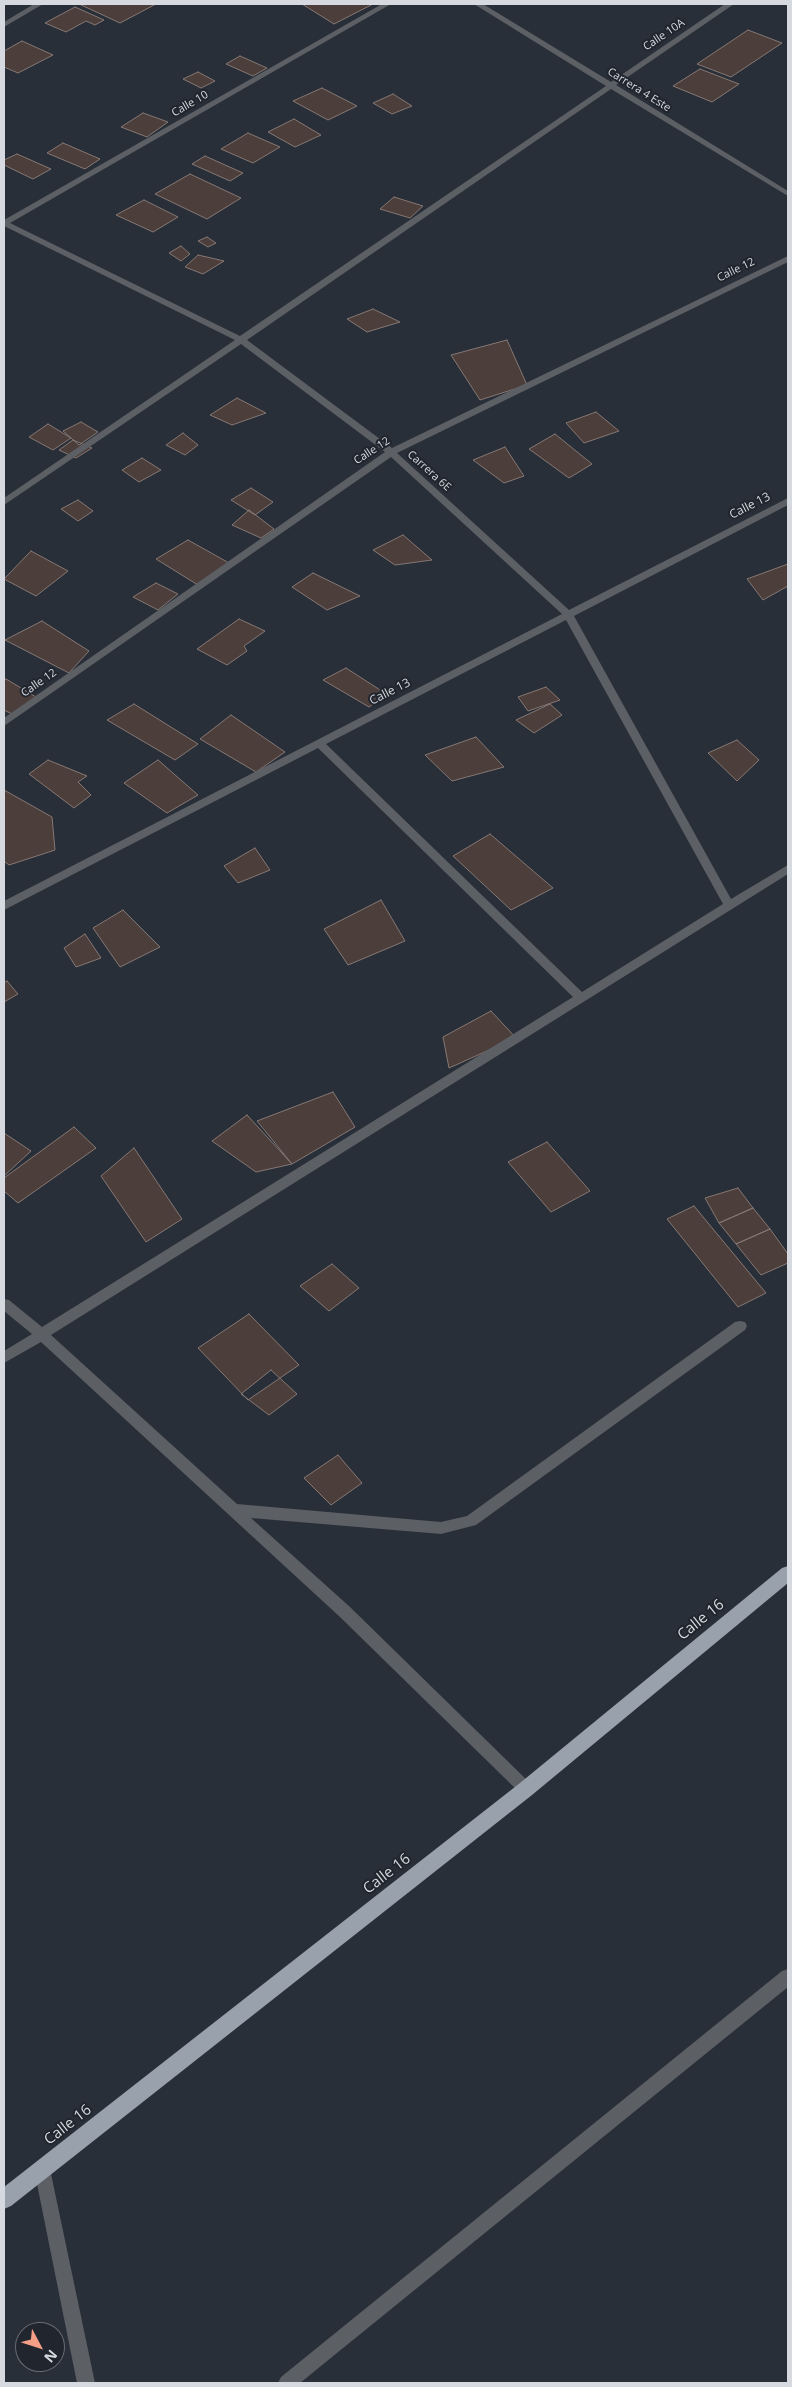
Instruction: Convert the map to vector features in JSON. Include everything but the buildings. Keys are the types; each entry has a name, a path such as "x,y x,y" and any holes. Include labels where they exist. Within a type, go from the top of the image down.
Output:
{"highway":[{"name":"Calle 16","path":"4,2199 526,1789 788,1573"}],"street":[{"path":"4,25 39,4"},
{"name":"Calle 10","path":"4,223 387,4"},
{"name":"Carrera 4 Este","path":"478,4 788,194"},
{"name":"Calle 10A","path":"4,502 730,4"},
{"name":"Carrera 6E","path":"4,223 240,340 390,452 568,614 729,906"},
{"name":"Calle 12","path":"4,723 390,452 788,259"},
{"name":"Calle 13","path":"4,906 788,501"},
{"path":"319,743 581,998"},
{"path":"4,1358 788,869"},
{"path":"4,1304 41,1334 346,1612 526,1789"},
{"path":"233,1510 440,1528 470,1521 740,1326"},
{"path":"287,2383 788,1977"},
{"path":"42,2169 86,2383"}]}
